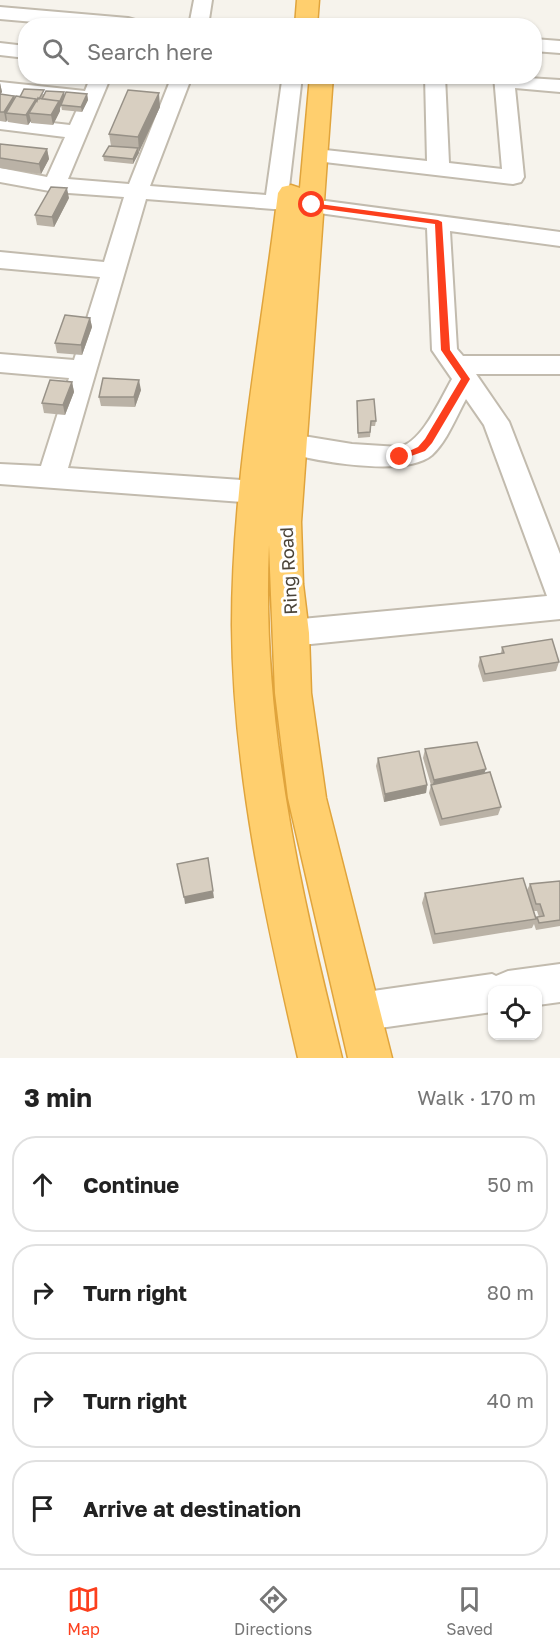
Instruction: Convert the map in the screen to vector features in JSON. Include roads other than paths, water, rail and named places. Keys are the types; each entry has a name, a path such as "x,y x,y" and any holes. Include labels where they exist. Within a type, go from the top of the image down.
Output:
{"highway":[{"path":"307,18 308,0"},
{"path":"327,18 328,0"},
{"name":"Ring Road","path":"300,84 292,204 256,492 251,549 250,626 264,793 294,950 320,1058"},
{"name":"Ring Road","path":"321,84 316,155 292,204 291,444 285,522 286,584 291,633 293,693 307,798 370,1058"}],"street":[{"path":"7,14 31,0"},
{"path":"200,18 203,0"},
{"path":"7,14 105,18"},
{"path":"542,46 560,47"},
{"path":"0,49 18,51"},
{"path":"55,185 98,84"},
{"path":"52,477 137,192 179,84"},
{"path":"292,84 292,204"},
{"path":"435,84 438,169"},
{"path":"316,155 513,177 504,84"},
{"path":"542,84 560,86"},
{"path":"0,88 92,98"},
{"path":"0,123 77,132"},
{"path":"0,175 55,185 292,204 560,239"},
{"path":"438,222 445,350 496,422 560,592"},
{"path":"0,260 113,271"},
{"path":"0,363 84,370"},
{"path":"461,372 560,365"},
{"path":"291,444 390,457 411,455 422,449 429,441 461,372"},
{"path":"0,474 256,492"},
{"path":"291,633 560,607"},
{"path":"538,986 560,983"},
{"path":"359,1012 488,994"}]}
